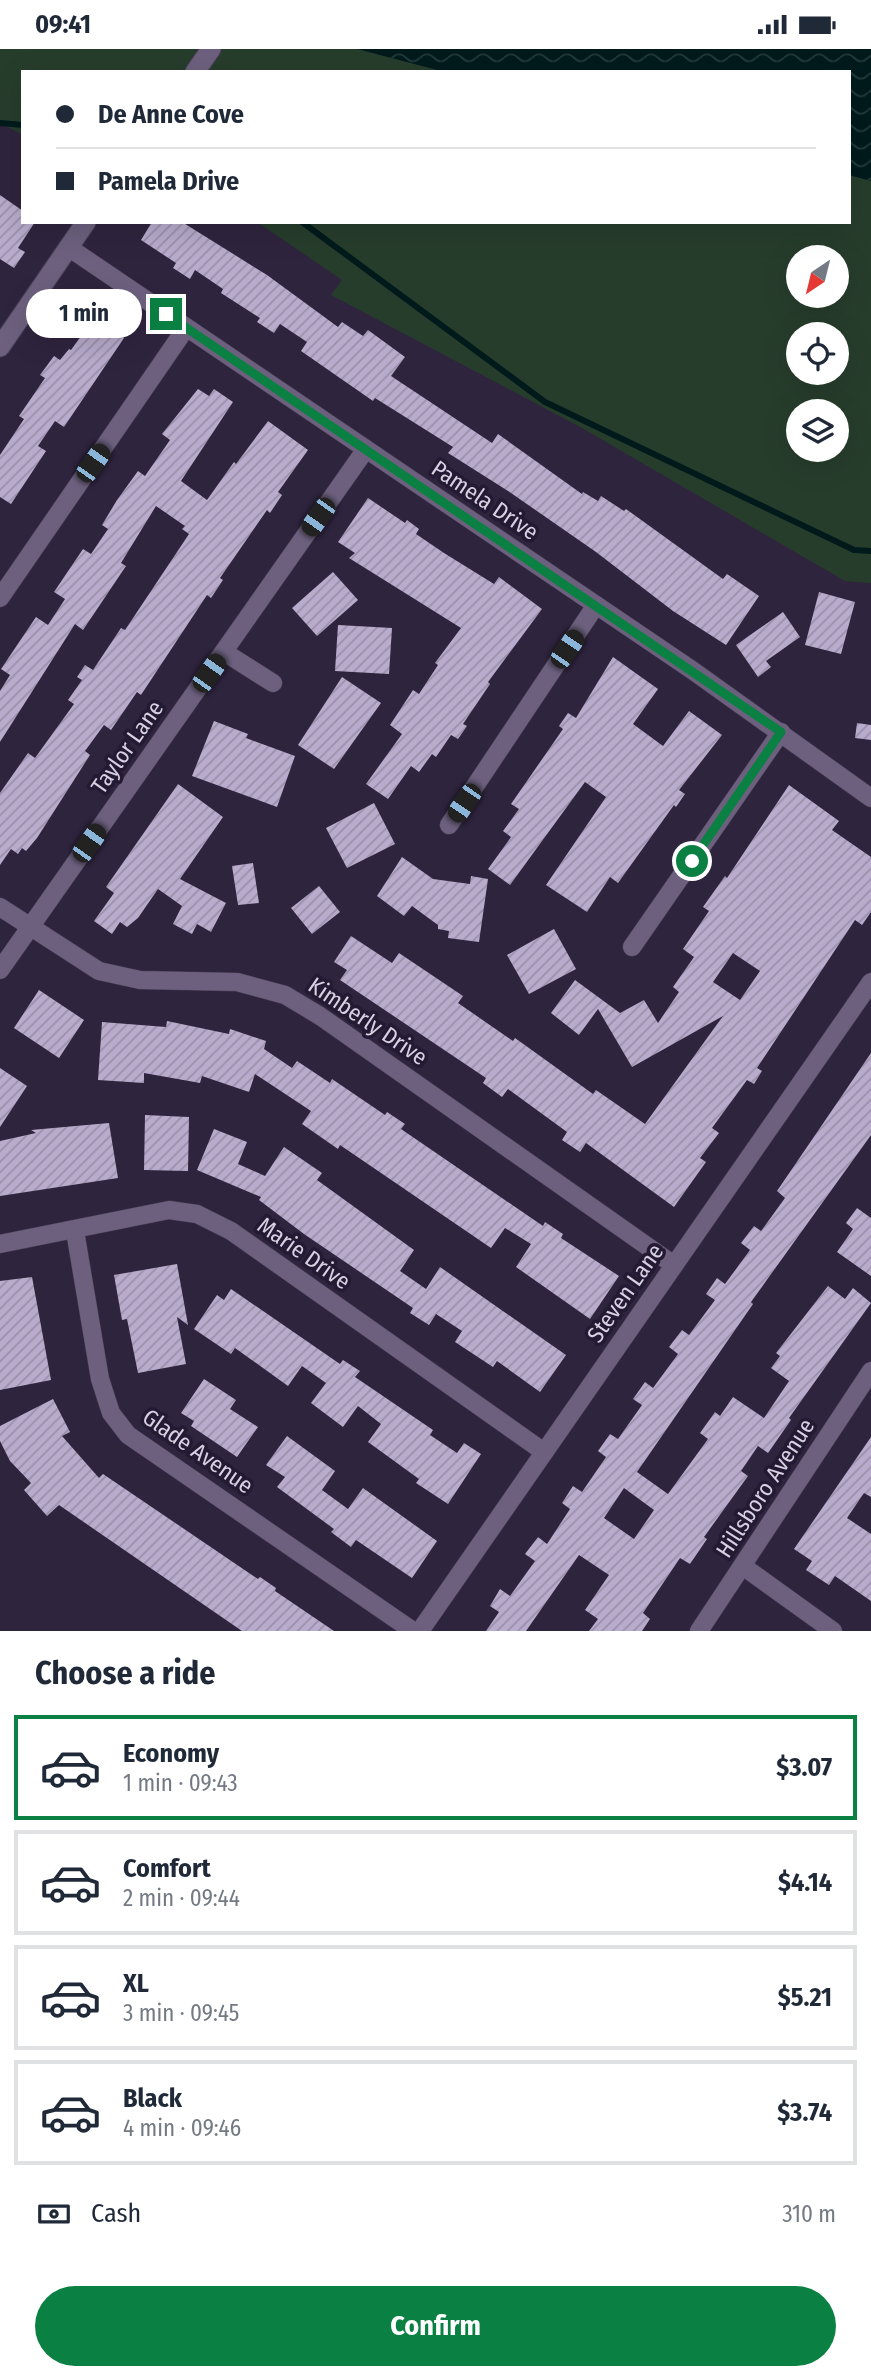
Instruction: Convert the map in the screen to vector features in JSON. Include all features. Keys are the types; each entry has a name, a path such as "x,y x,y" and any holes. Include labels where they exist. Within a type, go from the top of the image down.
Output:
{"street":[{"path":"196,70 211,49"},
{"path":"0,347 85,224"},
{"name":"Pamela Drive","path":"68,247 781,732 871,799"},
{"path":"0,598 186,328"},
{"name":"Taylor Lane","path":"0,970 366,449"},
{"path":"449,825 596,605"},
{"path":"223,652 273,683"},
{"path":"632,947 781,732"},
{"name":"Kimberly Drive","path":"0,907 99,971 140,979 237,982 285,995 320,1016 674,1265"},
{"name":"Steven Lane","path":"420,1631 871,982"},
{"name":"Marie Drive","path":"0,1244 169,1210 197,1214 231,1231 544,1452"},
{"name":"Glade Avenue","path":"75,1231 100,1379 111,1413 128,1435 413,1631"},
{"name":"Hillsboro Avenue","path":"699,1631 744,1567 871,1371"},
{"path":"744,1567 833,1631"}],"shaded area":[{"path":"0,49 871,49 871,583 845,581 582,428 331,295 342,280 260,224 851,224 851,70 21,70 21,134 0,123"}],"water":[{"path":"357,49 871,49 871,181 851,176 851,70 437,70"}],"building":[{"path":"0,195 21,210 21,224 34,224 18,248 25,252 14,268 0,259"},
{"path":"151,224 185,224 267,275 338,327 342,322 363,336 368,330 405,357 391,376 492,443 498,434 582,494 583,492 598,501 601,496 624,511 626,509 723,579 727,574 759,596 726,645 673,611 596,552 511,493 448,453 453,447 375,398 373,401 301,351 307,342 280,324 274,333 257,322 260,318 221,293 223,289 195,270 190,279 173,268 176,263 141,240"},
{"path":"94,318 124,338 64,427 55,421 38,446 46,451 11,504 0,497 0,455 24,419 19,416 45,378 40,375 54,356 60,360 71,350"},
{"path":"198,389 209,396 214,389 233,402 181,481 207,500 268,421 308,450 278,492 282,495 270,513 267,510 220,578 223,580 211,598 207,595 141,695 137,692 111,730 104,725 85,751 90,755 37,838 26,851 22,848 18,854 11,849 0,865 0,793 28,753 35,758 74,704 68,700 82,680 77,677 85,665 93,670 121,628 125,630 189,534 182,529 185,526 156,506 121,563 126,566 83,630 75,624 0,742 0,691 10,675 1,669 36,617 48,625 65,599 54,592 83,549 91,554 108,529 102,525 117,500 138,471 145,476 170,440 162,434"},
{"path":"368,498 405,523 407,520 419,529 416,534 444,553 494,584 499,577 542,609 488,682 490,684 463,724 467,726 458,739 451,735 436,757 432,754 419,772 411,766 388,799 366,784 402,734 390,725 413,690 419,694 438,665 435,663 461,628 349,558 355,553 338,542"},
{"path":"333,572 358,600 317,636 292,608"},
{"path":"819,592 855,602 841,654 805,645"},
{"path":"783,612 800,637 766,661 771,667 758,677 736,645"},
{"path":"338,625 392,628 389,674 335,671"},
{"path":"613,657 658,689 633,724 663,746 689,711 722,735 679,790 685,794 676,807 674,805 618,883 610,877 587,912 546,885 606,797 585,782 510,885 488,869 511,837 503,831 519,809 511,804 563,729 559,726 568,713 576,718"},
{"path":"342,677 381,703 334,769 298,745"},
{"path":"214,721 248,734 246,738 295,756 277,807 192,776"},
{"path":"857,723 871,725 871,740 855,738"},
{"path":"178,784 223,817 180,879 226,903 211,932 197,924 192,934 173,924 182,906 158,889 138,918 127,927 120,922 112,934 94,921 114,893 106,887"},
{"path":"789,785 839,821 832,830 871,857 871,912 862,925 855,920 757,1068 762,1071 754,1084 747,1080 712,1128 719,1133 700,1158 706,1162 674,1207 586,1143 580,1152 562,1140 567,1132 508,1089 502,1097 483,1083 486,1078 340,980 347,970 334,962 351,936 392,963 399,953 463,996 458,1003 513,1041 515,1038 593,1094 596,1090 645,1124 723,1016 632,1067 598,1009 579,1035 551,1013 575,980 620,1013 644,1000 658,1023 679,992 673,987 694,957 683,949 709,911 703,907 725,876 727,878","holes":["733,953 760,971 740,1000 713,982"]},
{"path":"374,803 395,844 347,868 326,828"},
{"path":"402,857 433,879 470,884 471,876 488,879 479,942 448,938 449,931 438,929 438,925 412,906 404,916 377,896"},
{"path":"253,863 259,903 238,905 232,866"},
{"path":"319,886 340,912 312,934 291,908"},
{"path":"554,929 576,969 529,994 507,955"},
{"path":"39,990 84,1020 59,1058 14,1028"},
{"path":"167,1021 229,1034 230,1029 266,1041 264,1049 292,1068 297,1061 330,1083 332,1079 385,1115 387,1112 405,1124 401,1129 543,1226 545,1222 563,1234 561,1238 619,1276 590,1319 516,1267 531,1244 505,1228 491,1248 340,1145 338,1149 302,1124 311,1111 255,1074 249,1092 202,1076 200,1083 144,1073 144,1083 98,1080 102,1022 166,1027"},
{"path":"871,1053 871,1135 751,1302 753,1304 637,1472 668,1494 708,1439 700,1433 715,1412 720,1416 733,1397 764,1418 789,1381 771,1368 780,1356 776,1353 828,1286 845,1299 853,1288 871,1303 789,1418 791,1420 768,1453 758,1446 741,1471 748,1476 704,1537 707,1539 690,1564 680,1558 643,1613 650,1619 642,1631 589,1631 598,1619 585,1610 609,1575 579,1555 526,1631 486,1631 499,1612 490,1606 500,1589 510,1596 535,1561 525,1554 538,1537 547,1544 570,1509 562,1503 573,1486 582,1492 606,1457 598,1451 610,1434 618,1439 642,1405 633,1399 645,1382 653,1388 678,1354 669,1347 682,1330 689,1335 715,1300 706,1294 717,1278 725,1284 750,1250 741,1243 754,1226 761,1231 785,1198 777,1191","holes":["624,1488 654,1510 634,1539 604,1518"]},
{"path":"0,1068 27,1086 0,1127"},
{"path":"145,1115 189,1117 188,1171 144,1170"},
{"path":"109,1123 118,1178 0,1196 0,1141 36,1133 31,1130"},
{"path":"214,1129 247,1142 238,1164 265,1176 284,1147 322,1173 317,1180 414,1250 400,1271 426,1289 440,1267 566,1355 540,1392 497,1361 493,1367 455,1342 462,1331 436,1314 429,1325 410,1313 413,1308 304,1234 259,1200 261,1197 197,1170"},
{"path":"857,1208 871,1218 871,1276 837,1252 853,1229 846,1223"},
{"path":"177,1264 188,1325 177,1317 186,1364 138,1373 127,1319 122,1320 114,1275"},
{"path":"32,1277 51,1380 0,1390 0,1281"},
{"path":"231,1289 340,1364 343,1360 360,1371 355,1377 433,1430 430,1435 457,1453 464,1443 481,1454 448,1504 416,1483 419,1479 368,1442 381,1424 358,1406 343,1427 311,1403 326,1383 302,1366 288,1386 235,1348 231,1354 194,1329 217,1295 224,1300"},
{"path":"204,1379 236,1400 230,1409 258,1427 237,1457 191,1426 194,1421 181,1413"},
{"path":"53,1399 70,1432 62,1436 99,1478 103,1474 258,1579 260,1577 276,1588 275,1591 334,1631 242,1631 59,1505 47,1516 24,1490 31,1483 10,1461 0,1441 0,1426"},
{"path":"287,1436 335,1471 322,1490 348,1509 363,1488 437,1541 412,1578 356,1540 351,1547 331,1532 334,1529 277,1487 285,1477 266,1465"},
{"path":"871,1437 871,1497 864,1493 847,1518 871,1534 871,1601 835,1576 829,1585 806,1570 812,1561 794,1549"}],"waterway":[{"path":"0,123 21,125"},
{"path":"305,224 545,402 854,550 871,551"}],"route":[{"path":"166,314 781,732 692,861"}]}
